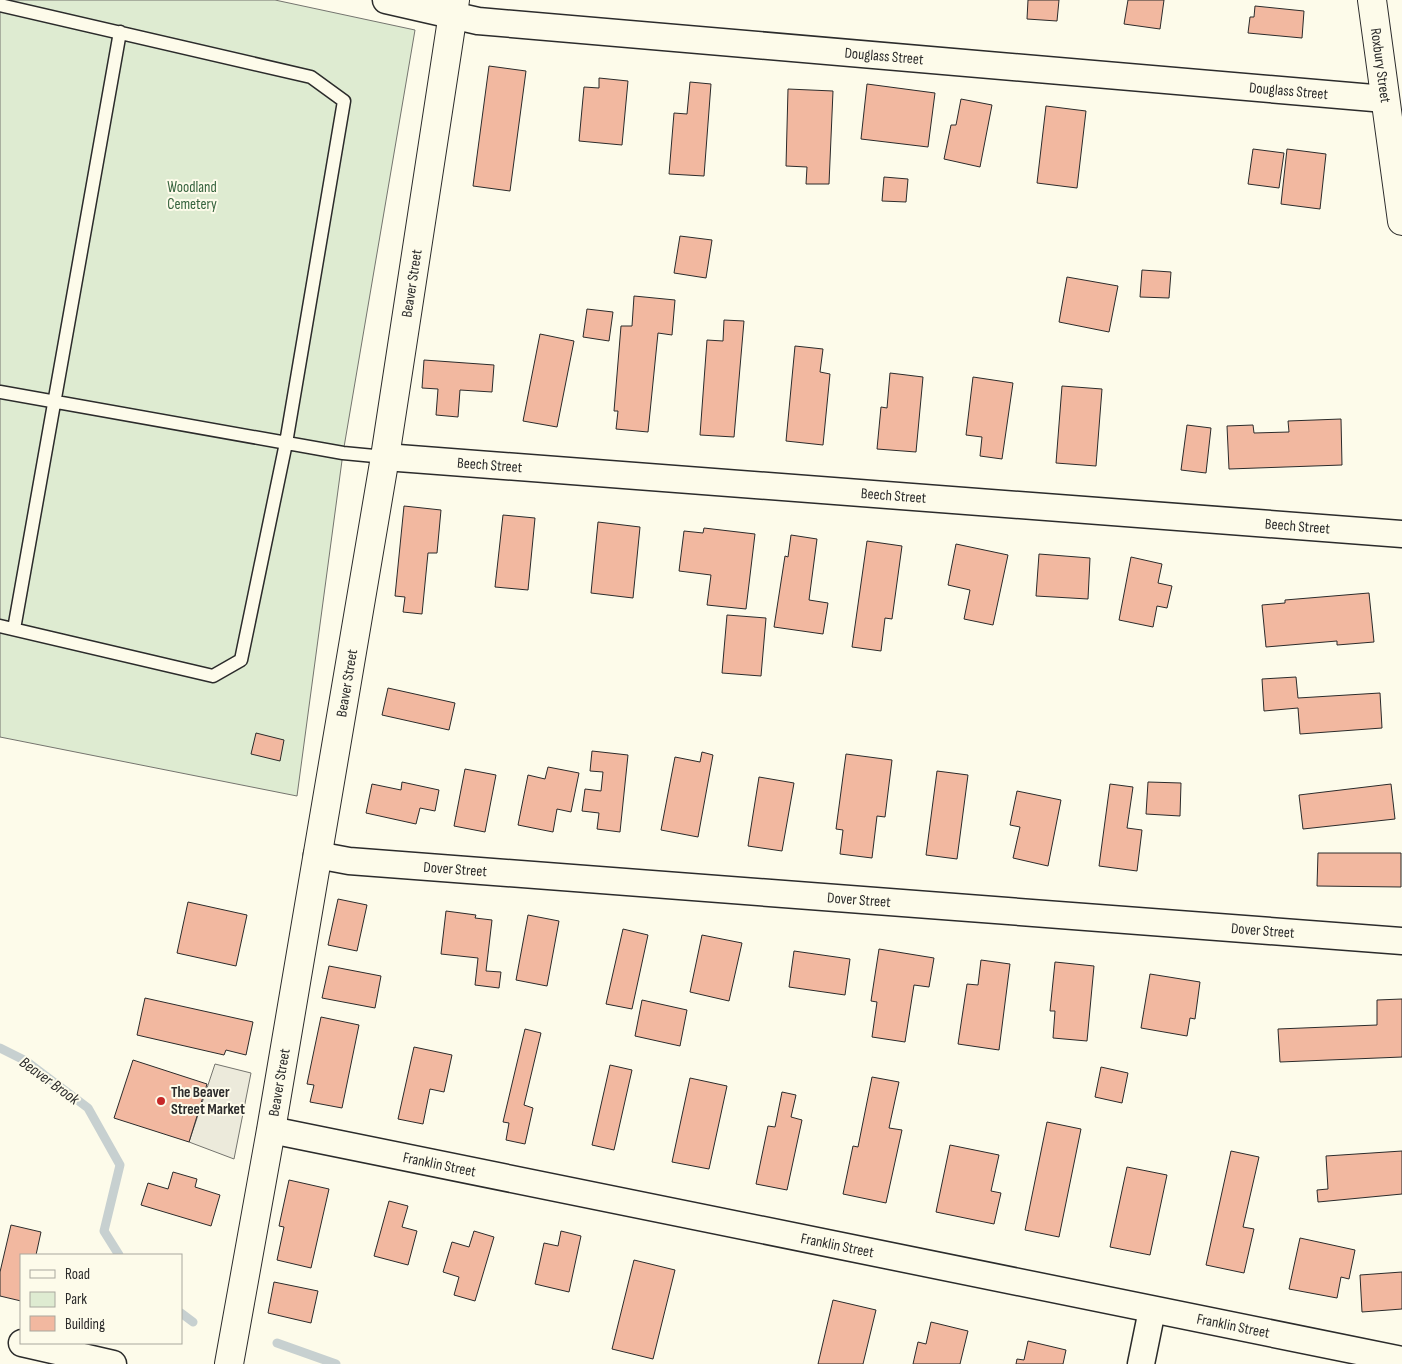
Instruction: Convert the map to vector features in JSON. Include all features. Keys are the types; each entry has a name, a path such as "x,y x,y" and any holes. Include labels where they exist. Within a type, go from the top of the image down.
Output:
{"street":[{"name":"Douglass Street","path":"386,0 454,8 478,21 1386,99"},
{"name":"Roxbury Street","path":"1372,0 1402,222"},
{"name":"Beaver Street","path":"229,1364 386,457 454,8"},
{"name":"Beech Street","path":"386,457 1402,534"},
{"name":"Dover Street","path":"317,855 349,861 1402,941"},
{"name":"Franklin Street","path":"271,1130 1402,1360"},
{"path":"1141,1364 1152,1310"},
{"path":"0,1338 20,1343"},
{"path":"26,1344 113,1364"}],"lane":[{"path":"0,5 311,77 344,101 286,443 241,660 213,676 0,626"},
{"path":"14,629 120,32"},
{"path":"0,392 343,453 386,457"}],"green space":[{"name":"Woodland Cemetery","path":"0,0 275,0 415,30 343,453 297,796 0,737"}],"shaded area":[{"path":"215,1064 251,1073 234,1159 189,1142"}],"building":[{"path":"1028,0 1059,0 1057,21 1027,19"},
{"path":"1128,0 1164,0 1160,29 1124,24"},
{"path":"1255,6 1304,11 1302,38 1248,33 1250,17 1254,17"},
{"path":"489,66 526,71 510,191 473,186"},
{"path":"599,78 628,81 622,145 579,141 584,87 599,88"},
{"path":"690,82 711,84 704,176 669,174 674,113 687,114"},
{"path":"867,84 935,93 928,147 861,139"},
{"path":"788,89 833,91 829,184 806,184 807,167 786,166"},
{"path":"961,99 992,105 980,167 944,159 951,125 956,125"},
{"path":"1046,106 1086,111 1077,188 1037,183"},
{"path":"1253,149 1284,153 1279,188 1248,184"},
{"path":"1287,149 1326,154 1320,209 1281,204"},
{"path":"884,177 908,179 906,202 882,201"},
{"path":"680,236 712,240 706,278 674,273"},
{"path":"1142,270 1171,272 1169,298 1140,297"},
{"path":"1067,277 1118,286 1109,332 1059,322"},
{"path":"634,296 675,300 672,335 658,333 648,432 616,429 618,411 614,411 621,326 632,326"},
{"path":"587,309 613,312 609,341 583,337"},
{"path":"724,320 744,321 734,437 700,435 707,340 723,341"},
{"path":"540,334 574,341 557,427 523,421"},
{"path":"795,346 823,349 820,372 830,374 823,445 786,441"},
{"path":"424,360 494,365 492,392 460,390 458,417 436,415 438,389 422,388"},
{"path":"890,373 923,377 916,452 877,449 881,407 887,408"},
{"path":"973,377 1013,383 1002,459 980,456 982,437 966,435"},
{"path":"1062,386 1102,389 1096,466 1056,463"},
{"path":"1341,419 1342,465 1229,469 1227,426 1253,425 1254,433 1289,432 1288,421"},
{"path":"1187,425 1211,428 1206,473 1181,470"},
{"path":"404,506 441,510 437,553 428,553 422,614 403,612 405,597 395,596"},
{"path":"503,515 535,518 528,590 495,587"},
{"path":"598,522 640,527 633,598 591,593"},
{"path":"704,528 755,534 746,609 707,605 711,575 679,571 684,531 703,533"},
{"path":"791,535 817,539 809,600 828,603 823,634 774,627 785,556 788,557"},
{"path":"867,541 902,546 892,619 885,618 881,651 852,647"},
{"path":"956,544 1008,555 993,625 964,619 970,590 948,585"},
{"path":"1039,554 1090,558 1088,599 1036,596"},
{"path":"1131,557 1162,564 1158,583 1172,586 1167,608 1157,606 1153,627 1119,620"},
{"path":"1369,593 1374,642 1337,645 1337,641 1266,647 1262,605 1285,603 1285,600"},
{"path":"727,615 766,618 761,676 722,673"},
{"path":"1296,677 1298,698 1380,693 1382,728 1300,734 1298,708 1264,711 1262,679"},
{"path":"388,688 455,703 449,730 382,715"},
{"path":"256,733 284,740 280,761 251,754"},
{"path":"592,751 628,755 620,832 597,829 599,813 582,811 585,789 601,791 603,772 590,771"},
{"path":"702,752 713,755 698,837 661,830 675,757 700,762"},
{"path":"846,754 892,760 885,817 877,816 872,858 840,854 843,830 836,829"},
{"path":"548,767 579,773 571,812 557,809 553,832 518,825 528,775 545,779"},
{"path":"465,769 496,775 485,832 454,826"},
{"path":"937,771 968,775 957,859 926,855"},
{"path":"759,777 794,783 782,851 748,846"},
{"path":"402,782 439,790 435,811 420,808 416,824 366,813 372,784 401,790"},
{"path":"1148,782 1181,783 1180,816 1146,814"},
{"path":"1110,784 1133,787 1127,828 1142,830 1137,871 1099,866"},
{"path":"1391,784 1395,819 1303,829 1299,795"},
{"path":"1017,791 1061,800 1048,866 1013,858 1020,827 1010,825"},
{"path":"1318,853 1401,853 1401,887 1317,886"},
{"path":"338,899 367,905 357,951 328,945"},
{"path":"188,902 247,915 236,966 177,953"},
{"path":"446,911 476,915 475,918 492,920 486,971 501,972 499,988 475,985 478,958 441,954"},
{"path":"528,915 559,921 547,986 516,980"},
{"path":"623,929 648,935 632,1009 606,1004"},
{"path":"702,935 742,943 729,1001 690,992"},
{"path":"879,949 934,958 929,987 914,985 905,1042 872,1037 877,1002 871,1001"},
{"path":"794,951 850,959 845,995 789,987"},
{"path":"981,960 1010,964 999,1050 958,1044 967,984 978,985"},
{"path":"1055,962 1094,966 1087,1041 1053,1038 1055,1011 1050,1011"},
{"path":"329,966 381,976 375,1008 322,998"},
{"path":"1150,974 1200,982 1195,1019 1190,1018 1187,1036 1141,1028"},
{"path":"145,998 253,1022 246,1055 226,1050 224,1055 137,1035"},
{"path":"1402,999 1402,1057 1280,1062 1278,1029 1377,1025 1377,1000"},
{"path":"642,1000 687,1010 680,1046 635,1036"},
{"path":"321,1017 359,1025 342,1108 310,1102 314,1085 307,1084"},
{"path":"525,1029 541,1033 524,1105 533,1108 525,1144 506,1140 509,1123 503,1122"},
{"path":"414,1047 452,1055 444,1092 430,1089 423,1124 398,1119"},
{"name":"The Beaver Street Market","path":"133,1060 207,1084 189,1142 114,1118"},
{"path":"610,1065 632,1070 614,1150 592,1145"},
{"path":"1101,1067 1128,1073 1122,1103 1095,1097"},
{"path":"872,1077 899,1082 889,1128 902,1130 886,1203 843,1194 853,1146 858,1147"},
{"path":"690,1078 727,1086 709,1169 672,1162"},
{"path":"782,1092 796,1095 791,1117 802,1120 787,1190 756,1184 768,1126 775,1127"},
{"path":"1047,1122 1081,1129 1059,1237 1025,1230"},
{"path":"950,1145 999,1155 991,1191 1001,1193 994,1224 936,1212"},
{"path":"1231,1151 1259,1157 1243,1227 1254,1229 1244,1273 1206,1265"},
{"path":"1402,1151 1402,1194 1318,1202 1317,1190 1328,1189 1326,1156"},
{"path":"1127,1167 1167,1175 1150,1255 1110,1247"},
{"path":"173,1172 197,1179 195,1187 220,1195 211,1226 141,1205 148,1183 168,1189"},
{"path":"289,1180 329,1189 311,1268 277,1260 284,1227 279,1226"},
{"path":"389,1201 408,1206 402,1227 417,1231 408,1265 374,1256"},
{"path":"11,1225 41,1232 36,1254 20,1254 20,1301 0,1296 0,1272"},
{"path":"474,1231 494,1237 475,1301 454,1295 459,1277 443,1272 452,1242 469,1247"},
{"path":"561,1231 581,1236 569,1292 535,1284 544,1243 558,1246"},
{"path":"1300,1238 1355,1250 1349,1279 1341,1277 1337,1298 1289,1289"},
{"path":"634,1260 675,1270 653,1359 612,1349"},
{"path":"1402,1272 1402,1309 1362,1312 1360,1275"},
{"path":"274,1282 318,1291 311,1323 268,1313"},
{"path":"833,1300 876,1310 863,1364 818,1364"},
{"path":"931,1322 968,1331 960,1364 913,1364 918,1342 926,1344"},
{"path":"1028,1341 1066,1350 1063,1364 1016,1364 1017,1359 1024,1360"}],"waterway":[{"name":"Beaver Brook","path":"0,1048 26,1061 88,1108 120,1165 104,1231 118,1254"},
{"name":"Beaver Brook","path":"182,1314 193,1322"},
{"name":"Beaver Brook","path":"277,1343 336,1364"}],"place":[{"name":"The Beaver Street Market","path":"161,1101"}]}
